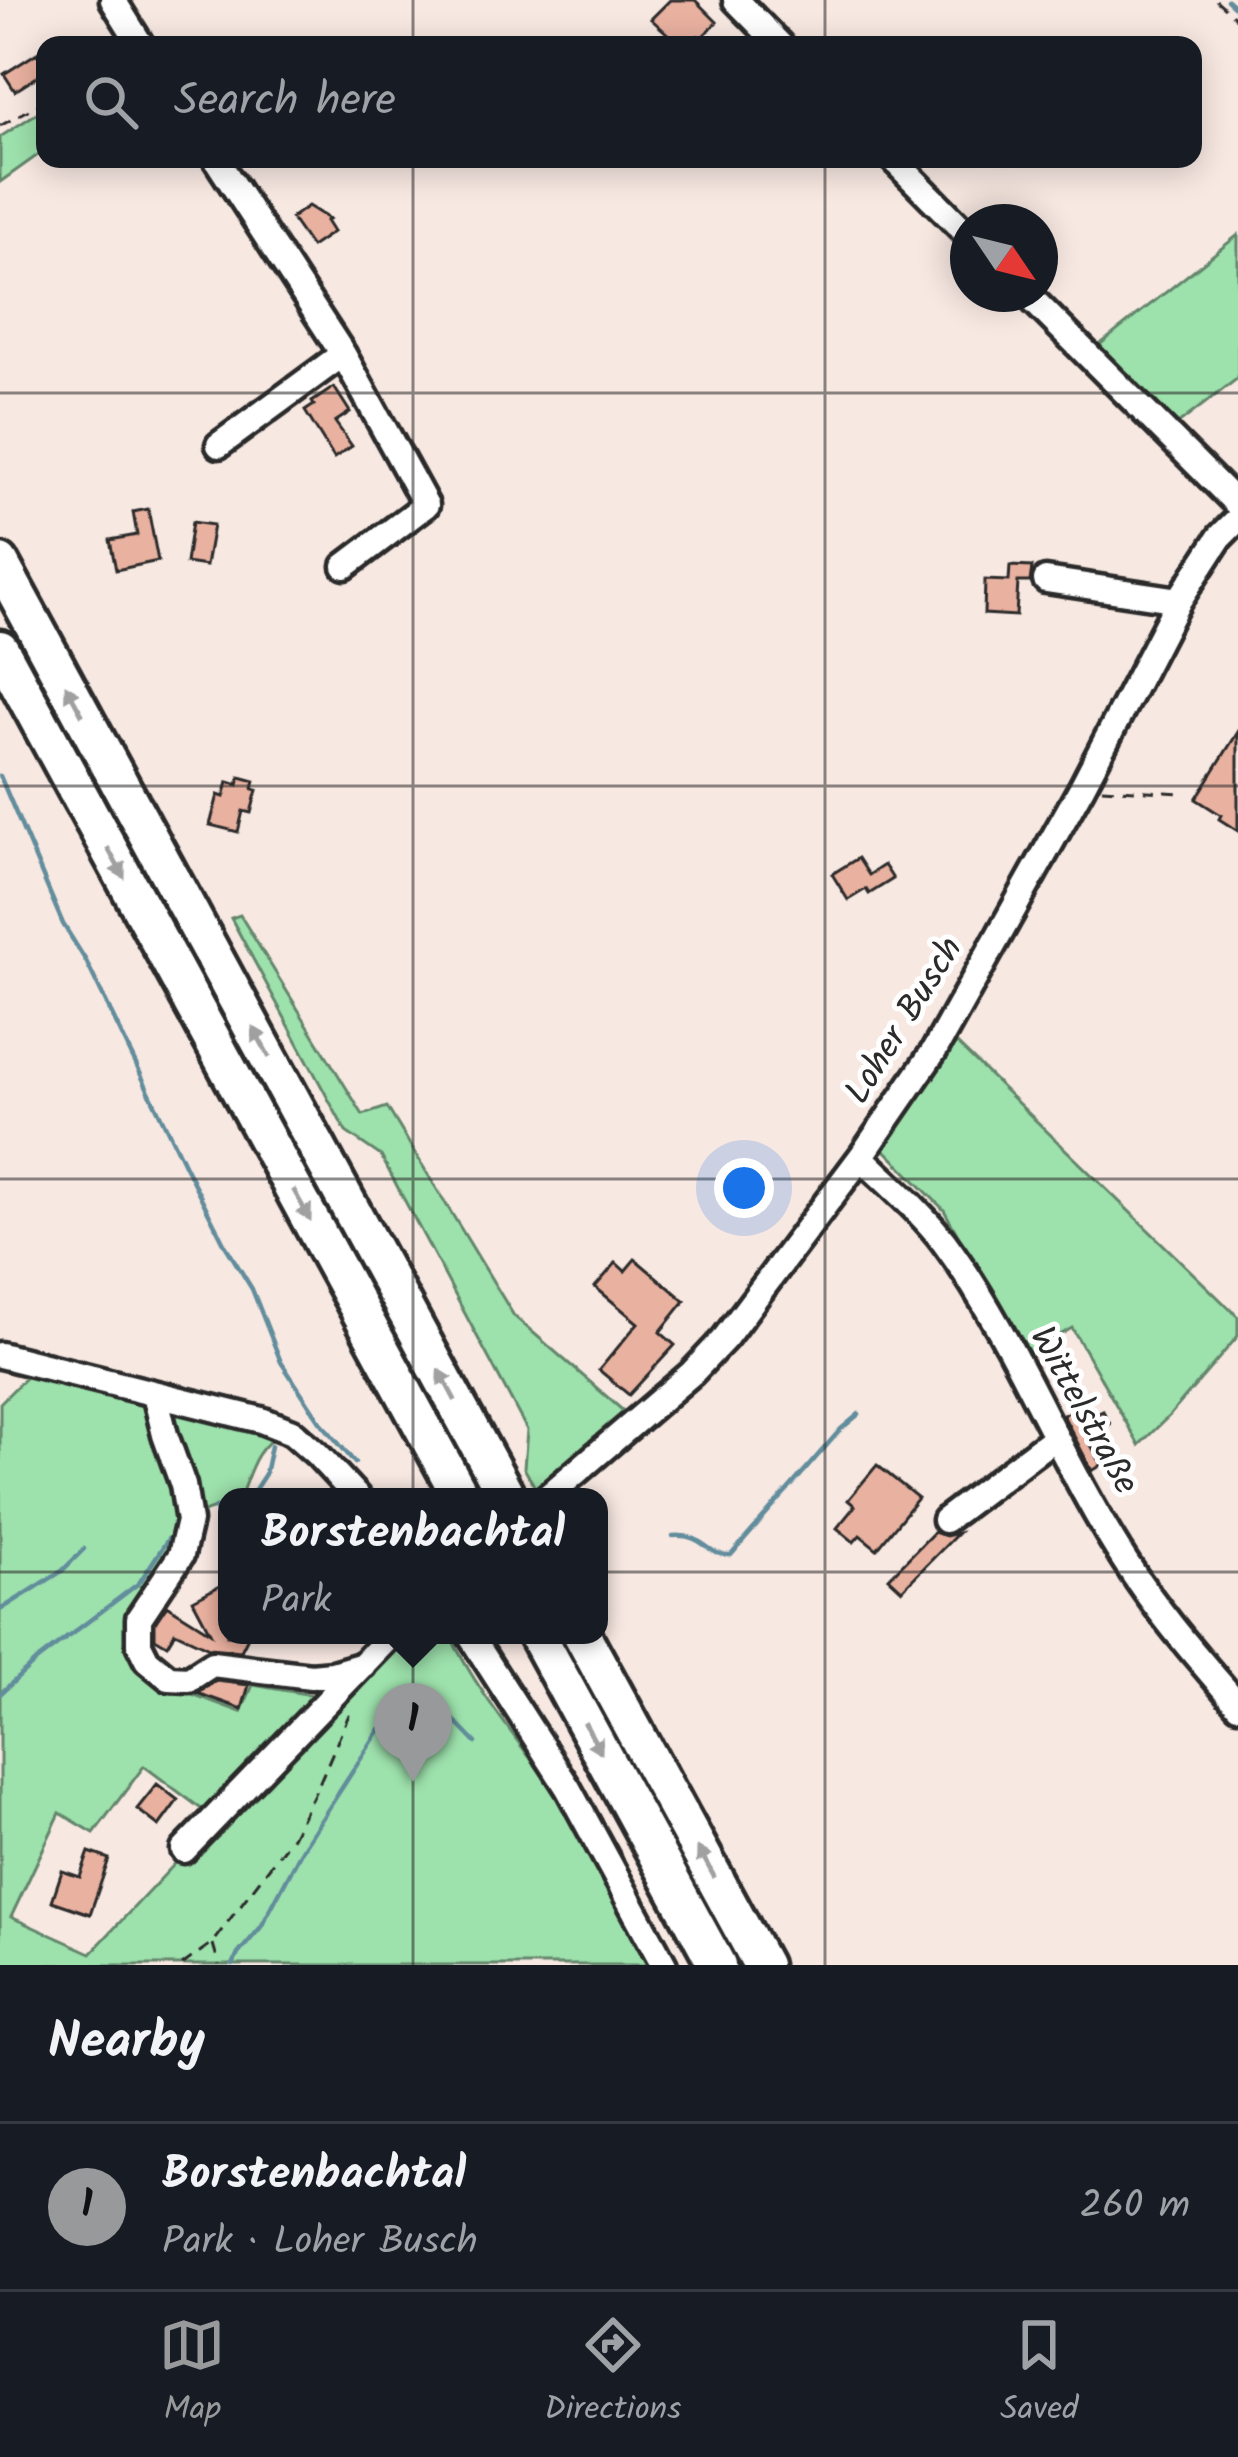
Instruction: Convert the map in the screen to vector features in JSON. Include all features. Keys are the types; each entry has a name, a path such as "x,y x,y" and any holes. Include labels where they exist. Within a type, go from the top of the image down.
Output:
{"highway":[{"path":"0,563 503,1488"},
{"path":"0,649 456,1488"},
{"path":"542,1644 717,1965"},
{"path":"587,1644 762,1965"}],"street":[{"path":"113,0 135,36"},
{"path":"736,0 771,36"},
{"path":"222,168 343,354 426,505 345,566"},
{"path":"902,168 950,217"},
{"path":"1045,312 1238,506"},
{"path":"219,446 343,354"},
{"name":"Loher Busch","path":"558,1488 692,1373 725,1338 861,1156 934,1051 1082,788 1179,600 1220,537 1238,519"},
{"path":"1046,580 1179,600"},
{"name":"Wittelstraße","path":"861,1156 942,1239 990,1314 1123,1558 1167,1623 1238,1705"},
{"path":"0,1355 261,1420 292,1432 349,1488"},
{"path":"155,1394 189,1521 181,1555 139,1618 139,1644 148,1660 170,1678 189,1679 212,1664 311,1676 363,1665"},
{"path":"945,1520 1054,1438"},
{"path":"184,1850 383,1644"},
{"path":"476,1644 568,1788 664,1965"}],"path":[{"path":"1216,0 1238,20"},
{"path":"0,126 36,106"},
{"path":"1082,788 1180,793"},
{"path":"182,1965 212,1943 292,1837 353,1704"},
{"path":"212,1943 219,1965"}],"green space":[{"path":"36,114 36,156 0,182 0,137"},
{"path":"1238,235 1238,378 1178,424 1098,346"},
{"path":"240,915 363,1115 387,1107 514,1316 628,1415 537,1488 524,1468 527,1430 381,1156 346,1132 231,918"},
{"path":"952,1039 1238,1317 1238,1336 1139,1445 1072,1328 1024,1356 944,1210 880,1145"},
{"path":"29,1374 283,1431 260,1452 243,1488 218,1488 218,1507 174,1537 167,1559 129,1623 173,1687 241,1712 253,1685 335,1699 389,1644 454,1644 580,1830 654,1965 0,1965 0,1403","holes":["144,1766 216,1820 91,1953 11,1917 60,1813 94,1833"]}],"building":[{"path":"670,0 695,0 717,22 703,36 670,36 651,19"},
{"path":"36,54 36,78 15,91 4,74"},
{"path":"308,206 329,219 333,232 311,247 291,218"},
{"path":"334,387 350,412 335,422 352,446 334,458 305,411"},
{"path":"148,509 158,561 116,570 110,540 137,535 133,512"},
{"path":"192,522 213,525 206,566 186,563"},
{"path":"1010,566 1032,567 1030,582 1018,582 1016,616 984,614 985,580 1009,581"},
{"path":"1238,732 1238,831 1196,799"},
{"path":"240,777 255,781 251,813 243,811 238,832 210,825 218,795 224,797 228,782 238,785"},
{"path":"858,858 869,875 884,865 893,879 848,900 832,874"},
{"path":"635,1259 685,1301 660,1332 675,1345 629,1395 599,1370 638,1323 595,1287 616,1263 625,1271"},
{"path":"1087,1402 1094,1415 1103,1411 1110,1424 1086,1436 1102,1465 1092,1471 1063,1415"},
{"path":"877,1465 918,1498 877,1549 860,1535 854,1542 837,1528 855,1506 848,1500"},
{"path":"934,1532 958,1533 902,1590 889,1578"},
{"path":"218,1587 218,1644 244,1644 241,1651 209,1648 175,1632 167,1645 155,1638 155,1623 167,1605 210,1632 193,1600"},
{"path":"216,1681 249,1685 242,1709 197,1693"},
{"path":"157,1784 178,1800 159,1826 137,1809"},
{"path":"89,1852 109,1859 90,1914 52,1901 62,1871 80,1877"}],"waterway":[{"path":"1227,0 1238,10"},
{"path":"0,776 63,924 86,961 225,1245 252,1289 281,1362 355,1463"},
{"path":"673,1536 692,1538 731,1555 859,1414"},
{"path":"256,1488 265,1474 271,1446"},
{"path":"218,1508 218,1513"},
{"path":"0,1694 139,1583 168,1539"},
{"path":"0,1610 62,1571 84,1549"},
{"path":"233,1965 261,1927 303,1848 380,1729 432,1707 450,1716 476,1743"}],"place":[{"name":"Borstenbachtal","path":"413,1782"}]}
